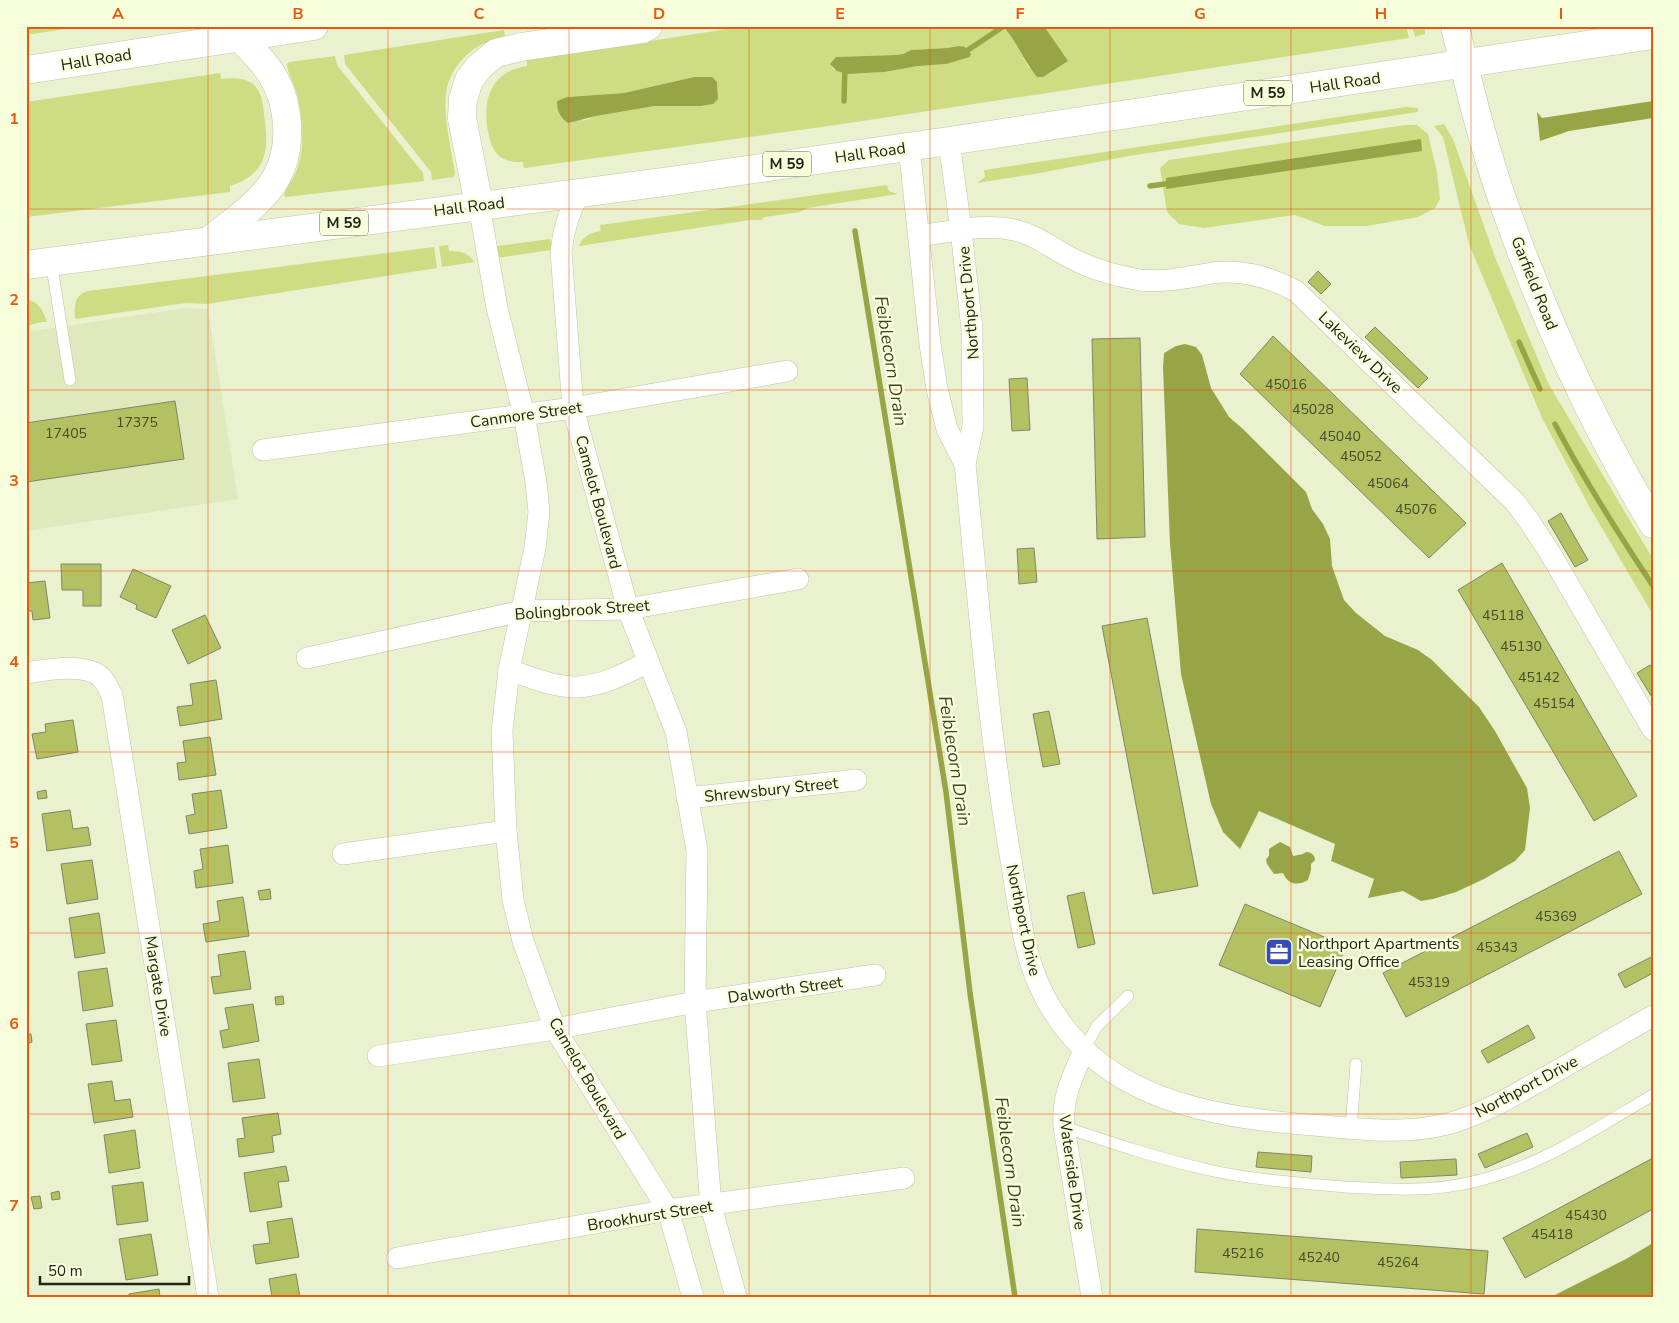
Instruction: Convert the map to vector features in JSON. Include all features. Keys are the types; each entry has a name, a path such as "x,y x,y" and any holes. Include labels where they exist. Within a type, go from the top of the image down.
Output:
{"main road":[{"path":"479,205 462,118 463,99 469,80 480,66 496,53 521,47 643,29 648,26"},
{"name":"Garfield Road","path":"1455,26 1498,186 1539,295 1591,412 1653,524"},
{"name":"Hall Road","path":"26,70 304,27"},
{"name":"Hall Road","path":"39,263 579,193 949,141 1653,35"},
{"path":"209,240 253,206 276,179 283,163 288,140 286,114 281,93 272,75 257,54 239,37"}],"street":[{"name":"Northport Drive","path":"949,141 972,329 973,426 965,464 995,754 1003,816 1027,948 1038,984 1060,1023 1084,1050 1112,1074 1166,1100 1242,1118 1351,1128 1423,1129 1447,1124 1474,1115 1503,1101 1653,1016"},
{"name":"Northport Drive","path":"909,146 930,344 937,388 947,429 965,464"},
{"name":"Camelot Boulevard","path":"579,193 568,214 562,236 561,252 573,408 628,609 676,732 697,851 695,1002 711,1206 736,1297"},
{"name":"Camelot Boulevard","path":"479,205 496,308 524,415 536,482 538,512 534,548 509,670 502,731 506,831 513,900 522,941 555,1029 668,1210 693,1297"},
{"name":"Lakeview Drive","path":"919,236 961,230 998,228 1014,230 1044,242 1081,263 1116,276 1164,281 1214,273 1234,272 1257,274 1276,280 1296,291 1515,502 1550,553 1653,730"},
{"name":"Canmore Street","path":"263,450 573,408 787,371"},
{"name":"Bolingbrook Street","path":"307,658 522,611 628,609 798,579"},
{"path":"509,670 551,683 576,686 599,683 621,676 648,662"},
{"name":"Margate Drive","path":"26,673 59,668 83,669 101,678 112,695 208,1297"},
{"name":"Shrewsbury Street","path":"687,798 856,780"},
{"path":"343,854 506,831"},
{"name":"Dalworth Street","path":"695,1002 875,976"},
{"path":"378,1056 555,1029 695,1002"},
{"name":"Waterside Drive","path":"1084,1050 1067,1089 1063,1109 1064,1127 1092,1297"},
{"name":"Brookhurst Street","path":"397,1258 668,1210 711,1206 904,1178"}],"lane":[{"path":"39,263 70,380"},
{"path":"1084,1050 1097,1026 1128,996"},
{"path":"1351,1128 1356,1064"},
{"path":"1064,1127 1161,1158 1211,1171 1260,1179 1318,1185 1430,1190 1464,1185 1499,1175 1530,1163 1653,1095"}],"shaded area":[{"path":"39,26 84,26 26,35 26,28"},
{"path":"747,26 1003,26 1013,39 1029,68 1067,61 1044,26 1116,26 1121,28 1135,26 1406,26 1409,38 836,125 524,168 523,162 507,160 501,157 493,148 486,115 489,95 493,86 506,73 527,66 527,60","holes":["959,46 956,60 942,64 864,73 843,72 833,69 832,66 836,57 895,55 911,50","694,77 717,82 718,99 701,106 655,106 596,116 583,121 567,97 624,93"]},
{"path":"1003,26 1044,26 1068,61 1043,77 1037,77"},
{"path":"1412,26 1425,26 1425,34 1415,37"},
{"path":"504,30 505,36 484,43 466,56 448,83 445,103 455,174 453,177 432,180 431,172 345,64 344,55"},
{"path":"965,47 971,54 970,57 946,64 918,66 884,72 847,74 837,71 830,64 836,57 895,55 911,50"},
{"path":"335,56 337,65 423,173 424,181 284,196 296,172 302,144 302,126 298,98 288,72 287,64 289,62"},
{"path":"220,73 221,79 243,79 257,88 263,103 266,127 265,149 259,167 243,181 230,186 230,192 26,217 26,102"},
{"path":"694,77 712,77 717,82 718,99 713,104 701,106 655,106 596,116 568,123 561,116 558,108 557,101 567,97 624,93"},
{"path":"1653,101 1653,118 1569,131 1540,141 1537,112 1542,118"},
{"path":"1406,107 1418,108 1418,112 1129,156 977,183 985,177 984,170"},
{"path":"1444,124 1453,139 1495,257 1548,383 1653,559 1653,615 1589,506 1542,418 1469,244 1443,137 1434,126"},
{"path":"1405,125 1417,125 1428,134 1437,172 1440,199 1435,208 1418,217 1367,226 1325,226 1295,215 1204,228 1179,224 1167,212 1160,168 1169,160"},
{"path":"1421,139 1422,151 1166,189 1166,178"},
{"path":"887,185 889,191 898,194 808,208 800,212 765,217 761,220 750,220 579,246 588,235 601,231 600,225"},
{"path":"549,239 551,250 497,258 496,247 498,246"},
{"path":"448,245 449,251 463,253 474,262 442,267 439,246"},
{"path":"434,247 437,268 207,304 186,303 75,319 77,298 88,291"},
{"path":"26,299 40,307 47,322 26,326"},
{"path":"185,308 208,309 238,499 26,531 26,332"},
{"path":"1185,344 1196,347 1202,355 1211,388 1229,417 1306,492 1312,509 1323,524 1330,539 1332,566 1344,600 1356,613 1385,636 1418,650 1432,660 1479,707 1495,731 1527,788 1530,808 1525,850 1515,861 1484,879 1456,892 1433,899 1421,901 1403,891 1368,898 1374,879 1331,861 1335,844 1259,811 1240,849 1223,832 1211,804 1181,674 1170,543 1164,353 1176,346"},
{"path":"1280,842 1290,847 1293,856 1306,852 1313,855 1315,860 1311,864 1308,880 1297,884 1290,882 1283,873 1274,874 1266,859 1269,856 1269,849"},
{"path":"1653,1243 1653,1297 1551,1297 1626,1259"}],"building":[{"path":"1318,271 1331,284 1321,294 1308,282"},
{"path":"1375,327 1428,378 1418,388 1365,337"},
{"path":"1273,336 1466,523 1429,558 1240,374"},
{"path":"1140,338 1145,537 1097,539 1092,339"},
{"path":"1027,378 1030,430 1012,431 1009,379"},
{"path":"175,401 184,459 26,482 26,423"},
{"path":"1561,513 1588,560 1575,567 1548,521"},
{"path":"1034,548 1037,582 1019,584 1017,549"},
{"path":"1502,563 1637,796 1594,821 1458,590"},
{"path":"61,564 101,564 101,606 83,606 83,590 62,590"},
{"path":"133,569 171,586 156,618 136,609 137,605 120,597"},
{"path":"45,581 50,618 33,620 32,611 26,611 26,583"},
{"path":"205,615 221,648 188,664 172,630"},
{"path":"1147,618 1198,886 1153,894 1102,626"},
{"path":"1650,665 1653,669 1653,699 1637,673"},
{"path":"216,680 222,719 180,726 177,707 193,705 190,684"},
{"path":"1049,711 1060,764 1043,767 1033,714"},
{"path":"73,720 78,752 37,759 32,734 46,732 45,724"},
{"path":"210,737 216,775 179,780 177,763 186,762 183,741"},
{"path":"46,790 47,798 38,799 37,792"},
{"path":"221,790 227,828 189,834 186,816 195,814 192,794"},
{"path":"70,810 73,829 88,827 91,845 47,851 42,814"},
{"path":"228,845 233,883 196,888 194,871 203,869 200,849"},
{"path":"1619,851 1642,894 1406,1017 1383,973"},
{"path":"92,860 98,899 67,904 61,864"},
{"path":"270,889 271,899 260,900 258,891"},
{"path":"1084,892 1095,944 1078,948 1067,896"},
{"path":"243,897 249,936 206,942 203,924 220,921 217,901"},
{"path":"1245,904 1346,946 1320,1007 1219,965"},
{"path":"99,913 105,953 75,958 69,918"},
{"path":"245,951 251,989 214,994 211,977 221,976 218,955"},
{"path":"1653,956 1653,973 1625,988 1618,974"},
{"path":"107,968 113,1006 83,1011 78,972"},
{"path":"283,996 284,1004 276,1005 275,997"},
{"path":"253,1004 259,1041 223,1048 220,1031 229,1029 225,1008"},
{"path":"116,1020 122,1061 92,1065 86,1024"},
{"path":"1528,1025 1535,1038 1488,1063 1481,1051"},
{"path":"26,1034 31,1034 32,1042 26,1044"},
{"path":"259,1059 265,1098 233,1102 228,1063"},
{"path":"112,1081 115,1101 130,1099 133,1117 94,1123 88,1084"},
{"path":"278,1113 281,1134 272,1136 274,1152 239,1157 237,1139 245,1138 242,1118"},
{"path":"135,1130 140,1168 109,1173 104,1135"},
{"path":"1527,1133 1533,1147 1485,1168 1478,1154"},
{"path":"1258,1152 1312,1156 1311,1172 1256,1167"},
{"path":"1653,1158 1653,1209 1525,1278 1503,1238"},
{"path":"1456,1159 1457,1175 1401,1178 1400,1162"},
{"path":"286,1166 289,1181 278,1182 282,1207 250,1212 244,1173"},
{"path":"143,1182 148,1221 117,1225 112,1186"},
{"path":"59,1191 60,1199 52,1200 51,1193"},
{"path":"40,1196 42,1208 34,1209 31,1197"},
{"path":"292,1218 299,1257 256,1264 253,1245 270,1243 267,1222"},
{"path":"1197,1229 1488,1251 1484,1294 1195,1272"},
{"path":"151,1234 158,1275 126,1280 119,1239"},
{"path":"296,1274 300,1297 272,1297 269,1279"},
{"path":"159,1289 160,1297 129,1297 129,1294"}],"waterway":[{"name":"Feiblecorn Drain","path":"960,52 965,52 1004,26"},
{"name":"Feiblecorn Drain","path":"844,101 845,66"},
{"path":"1150,186 1172,183"},
{"name":"Feiblecorn Drain","path":"855,231 946,792 970,993 1015,1297"},
{"path":"1519,342 1540,389"},
{"path":"1555,424 1602,506 1653,586"}],"place":[{"name":"Northport Apartments Leasing Office","path":"1279,952"}]}
